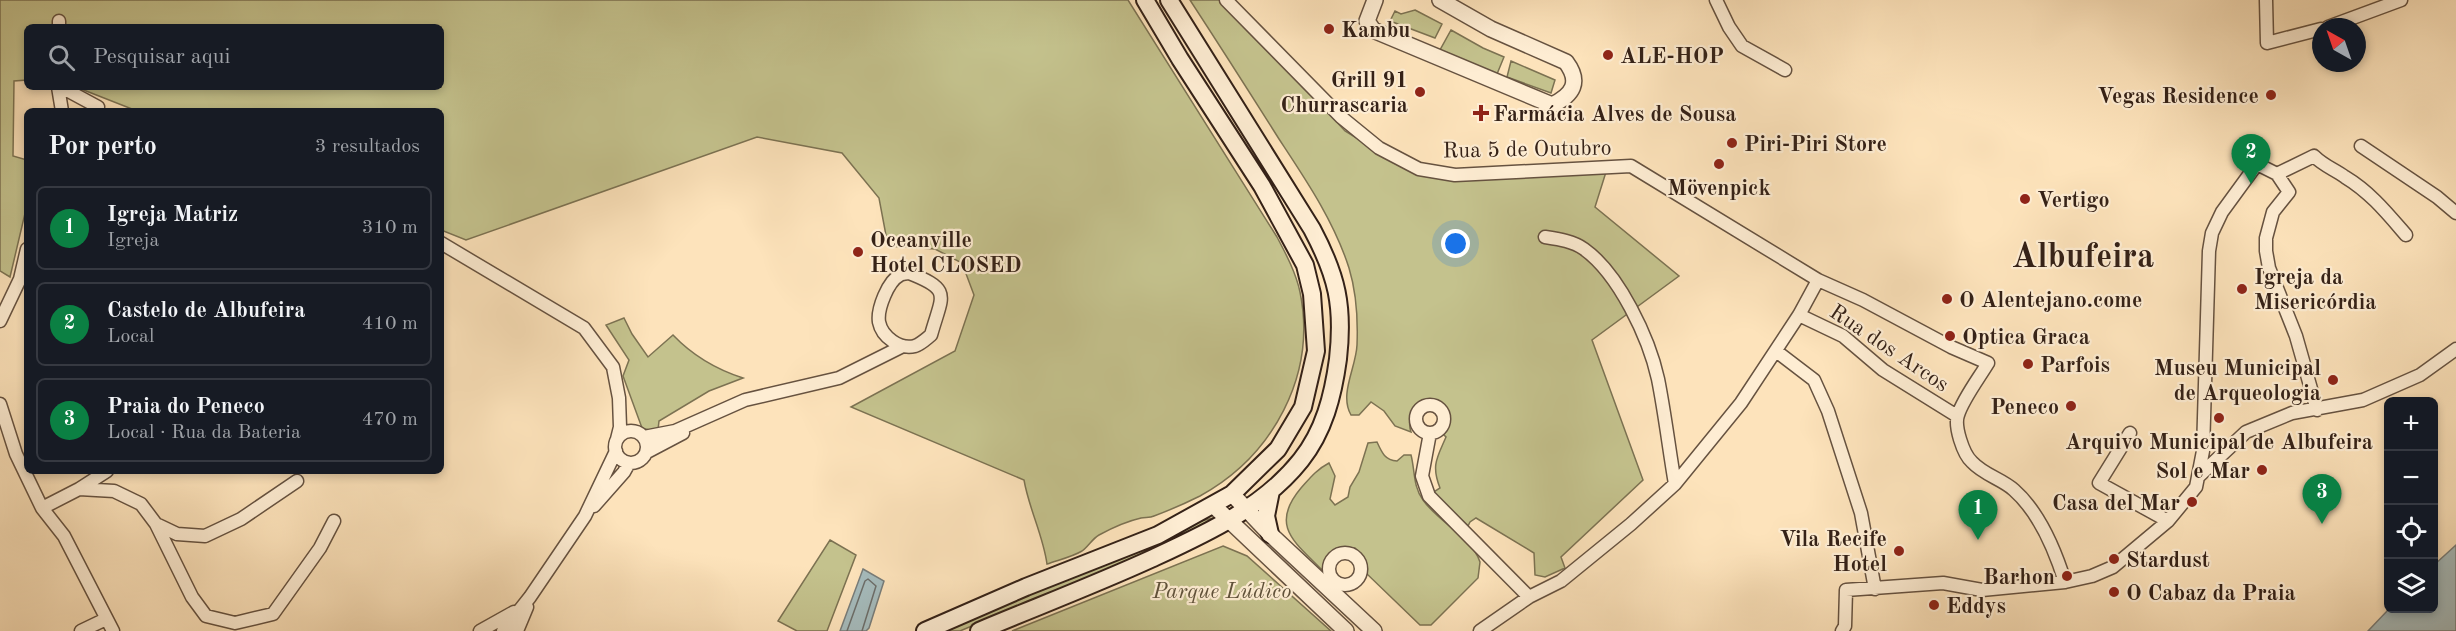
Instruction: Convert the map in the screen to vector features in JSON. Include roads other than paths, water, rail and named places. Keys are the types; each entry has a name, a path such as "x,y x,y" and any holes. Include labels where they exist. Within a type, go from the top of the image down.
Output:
{"main road":[{"path":"924,631 1158,535 1232,494 1278,449 1303,407 1316,351 1312,294 1305,265 1292,237 1262,186 1152,14 1146,0"},
{"path":"979,631 1110,578 1199,537 1246,510 1271,491 1303,458 1329,412 1335,385 1341,328 1338,292 1328,257 1169,0"},
{"path":"1270,534 1266,516 1271,491"}],"street":[{"name":"Rua 5 de Outubro","path":"1226,0 1341,117 1379,148 1419,169 1455,175 1631,166 1818,280 1988,363 1957,416"},
{"path":"1375,0 1367,21 1373,30 1552,105 1564,99 1573,86 1574,73 1566,62 1491,29 1440,0"},
{"path":"1716,0 1729,27 1742,46 1785,70"},
{"path":"2266,0 2267,43 2312,31"},
{"path":"2352,18 2401,0"},
{"path":"60,90 62,108"},
{"path":"65,90 94,108"},
{"path":"2361,146 2437,196 2456,213"},
{"path":"2277,174 2314,156 2324,166 2344,176 2376,200 2406,235"},
{"path":"2198,481 2203,451 2207,268 2212,233 2222,212 2258,164 2277,174 2289,192 2273,212 2269,223 2266,251 2269,268 2296,336 2317,410"},
{"path":"1545,237 1564,240 1584,249 1615,280 1637,321 1658,378 1675,484"},
{"path":"444,245 584,328 612,367 619,398 630,426 642,436 647,452"},
{"path":"0,321 20,279 24,262"},
{"path":"909,273 933,282 940,290 941,298 931,335 913,346 903,346 891,342 879,321 880,312 892,282 900,274 909,273"},
{"path":"1480,631 1529,597 1561,581 1631,524 1675,484 1741,404 1799,315 1818,280"},
{"name":"Rua dos Arcos","path":"1799,315 1843,336 1883,370 1957,416"},
{"path":"874,359 883,331"},
{"path":"585,516 621,435 630,431 642,436 675,431 745,400 839,378 903,346"},
{"path":"1842,631 1845,626 1846,590 1943,583 1983,590 2065,582 2092,576 2113,567 2168,521 2198,481 2246,432 2292,414 2363,400 2420,375 2456,349"},
{"path":"1776,351 1814,380 1828,411 1861,513 1875,589"},
{"path":"619,398 620,427 617,445 621,459 629,463 638,462 647,452 728,412 745,400"},
{"path":"0,404 16,454 24,471"},
{"path":"1957,416 1960,440 1970,461 1990,477 2014,489 2031,510 2055,550 2065,582"},
{"path":"1430,433 1422,476 1429,496 1529,597"},
{"path":"2130,433 2099,483 2168,521"},
{"path":"503,631 530,597 585,516 624,472 629,463"},
{"path":"26,474 42,508 64,536 113,631"},
{"path":"42,508 102,474"},
{"path":"156,524 177,534 205,536 241,519 297,481"},
{"path":"79,489 114,491 141,504 156,524 192,597 206,616 236,623 273,614 315,557 334,521"},
{"path":"1232,494 1270,534 1374,631"},
{"path":"1213,505 1346,631"},
{"path":"480,631 510,615 530,597"},
{"path":"518,631 530,597"},
{"path":"526,631 530,597"},
{"path":"81,631 106,619"}],"water":[{"path":"2456,545 2456,631 2368,631 2385,613 2438,613 2438,561"},
{"path":"863,569 884,581 869,628 866,631 840,631"}],"place":[{"name":"Kambu","path":"1329,29"},
{"name":"ALE-HOP","path":"1608,55"},
{"name":"Grill 91 Churrascaria","path":"1420,92"},
{"name":"Vegas Residence","path":"2271,95"},
{"name":"Farmácia Alves de Sousa","path":"1481,113"},
{"name":"Piri-Piri Store","path":"1732,143"},
{"name":"Mövenpick","path":"1719,164"},
{"name":"Castelo de Albufeira","path":"2251,184"},
{"name":"Vertigo","path":"2025,199"},
{"name":"Oceanville Hotel CLOSED","path":"858,252"},
{"name":"Igreja da Misericórdia","path":"2242,289"},
{"name":"O Alentejano.come","path":"1947,299"},
{"name":"Optica Graca","path":"1950,336"},
{"name":"Parfois","path":"2028,364"},
{"name":"Museu Municipal de Arqueologia","path":"2333,380"},
{"name":"Peneco","path":"2071,406"},
{"name":"Arquivo Municipal de Albufeira","path":"2219,418"},
{"name":"Sol e Mar","path":"2262,470"},
{"name":"Casa del Mar","path":"2192,502"},
{"name":"Praia do Peneco","path":"2322,524"},
{"name":"Igreja Matriz","path":"1978,540"},
{"name":"Vila Recife Hotel","path":"1899,551"},
{"name":"Stardust","path":"2114,559"},
{"name":"Barhon","path":"2067,576"},
{"name":"O Cabaz da Praia","path":"2114,592"},
{"name":"Eddys","path":"1934,605"}],"district":[{"name":"Albufeira","path":"2083,255"}],"park label":[{"name":"Parque Lúdico","path":"1222,590"}]}
